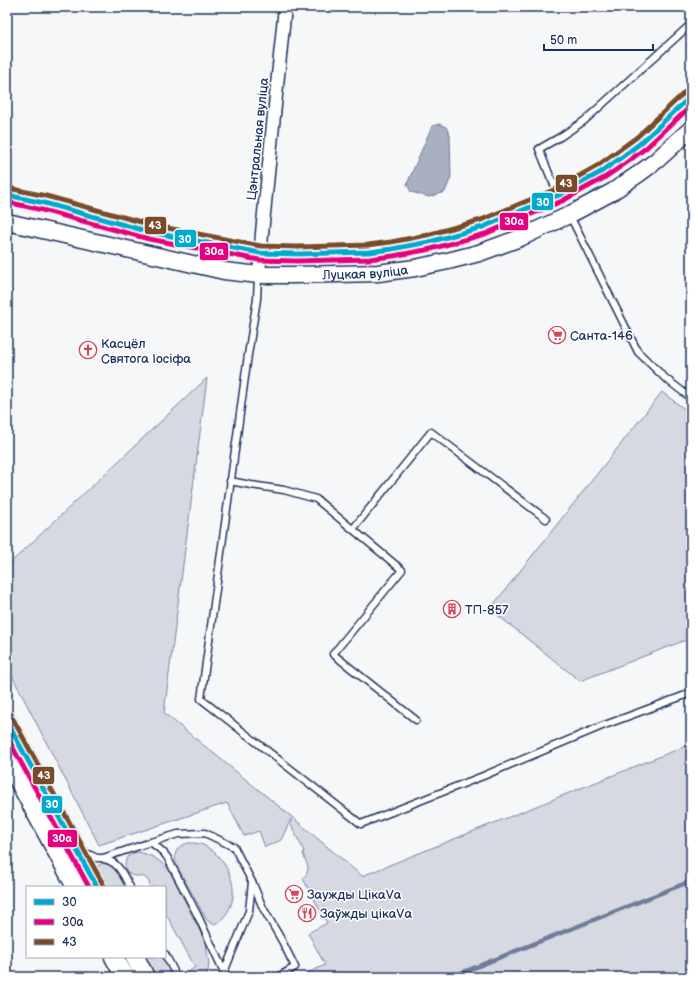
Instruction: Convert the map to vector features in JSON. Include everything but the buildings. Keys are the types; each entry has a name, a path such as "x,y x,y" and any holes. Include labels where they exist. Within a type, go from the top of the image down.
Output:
{"main road":[{"path":"7,722 96,886"},
{"path":"7,759 75,886"},
{"path":"114,958 124,977"},
{"path":"136,958 146,977"}],"street":[{"name":"Цэнтральная вуліца","path":"258,275 285,7"},
{"name":"Луцкая вуліца","path":"7,195 44,203 150,232 260,253 297,254 369,252 429,242 483,227 559,195 601,172 622,157 642,142 691,96"},
{"name":"Луцкая вуліца","path":"7,222 224,271 258,275 378,273 415,268 479,253 520,238 570,215 612,192 640,173 657,160 691,129"}],"lane":[{"path":"559,195 539,149 584,121 691,24"},
{"path":"570,215 638,352 665,378 691,398"},
{"path":"258,275 257,299 230,481 201,699 361,824 483,776 602,726 691,693"},
{"path":"353,529 431,432 546,519"},
{"path":"230,481 284,490 316,499 402,570 333,654 416,720"},
{"path":"66,831 84,851 97,858 103,858 178,834 205,833 234,848 252,882 263,908 295,967 278,977"},
{"path":"151,842 167,857 200,920 223,975"},
{"path":"103,858 118,866 129,886"},
{"path":"223,975 249,911 252,882"},
{"path":"166,956 177,977"}],"shaded area":[{"path":"207,378 164,713 362,876 691,744 691,977 295,977 325,965 308,933 327,923 303,879 308,872 308,866 304,856 304,851 291,825 291,819 281,840 265,847 259,831 244,836 227,803 99,845 7,666 7,566"},
{"path":"662,392 691,414 691,638 580,681 490,609"},
{"path":"188,843 196,843 205,846 218,856 228,871 233,887 232,903 228,911 219,922 212,924 206,919 177,866 175,858 176,852 180,847"},
{"path":"136,852 146,854 163,864 170,872 206,945 209,964 207,977 184,977 195,967 166,914 166,886 150,886 148,881 142,876 128,874 125,869 125,864 128,856"},
{"path":"103,863 111,866 120,876 125,886 102,886 96,870 99,865"},
{"path":"141,958 164,958 174,977 151,977"}],"water":[{"path":"439,124 446,127 450,135 451,177 445,192 429,197 411,192 407,184 432,126"}],"waterway":[{"path":"451,977 691,881"}],"transit line":[{"name":"43","path":"8,188 46,196 152,225 261,246 297,247 368,245 391,242 427,235 481,220 556,189 597,166 637,137 686,91"},
{"name":"30","path":"7,195 44,203 150,232 260,253 297,254 369,252 392,249 429,242 483,227 559,195 601,172 622,157 642,142 691,96"},
{"name":"30а","path":"7,202 149,239 259,260 297,261 369,259 393,256 431,249 485,234 562,201 604,178 626,163 647,147 691,106"},
{"name":"43","path":"13,719 103,884"},
{"name":"30","path":"7,722 96,886"},
{"name":"30а","path":"7,737 88,886"}],"place":[{"name":"Санта-146","path":"557,335"},
{"name":"Касцёл Святога Іосіфа","path":"88,350"},
{"name":"ТП-857","path":"452,609"},
{"name":"Заужды ЦікаVа","path":"294,894"},
{"name":"Заўжды цікаVа","path":"307,913"}]}
